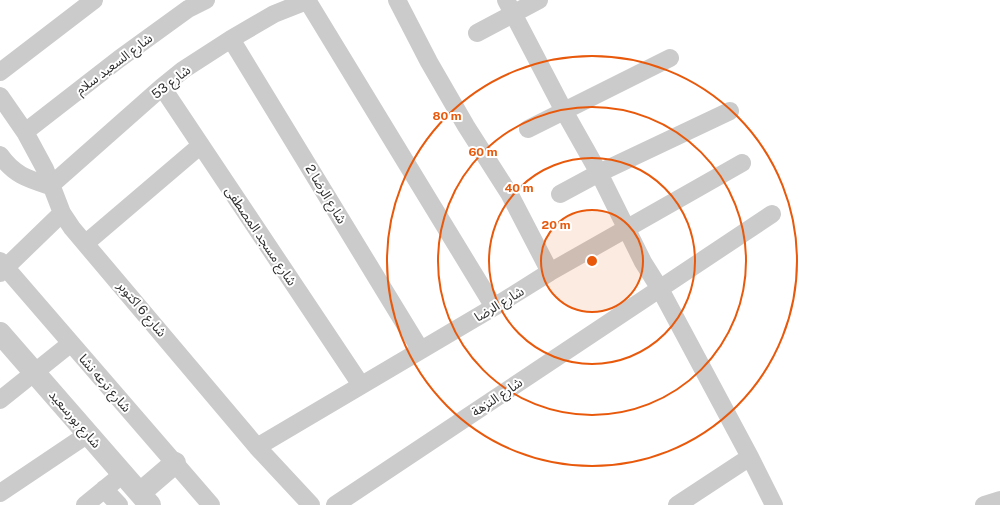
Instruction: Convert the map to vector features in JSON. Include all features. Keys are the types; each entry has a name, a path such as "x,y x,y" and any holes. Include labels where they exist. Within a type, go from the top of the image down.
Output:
{"street":[{"path":"0,72 94,0"},
{"name":"شارع السعيد سلام","path":"25,132 188,9 206,0"},
{"path":"307,0 494,307"},
{"name":"شارع 53","path":"50,186 183,70 231,39 274,14 307,0"},
{"path":"397,0 428,62 510,195 550,272"},
{"path":"477,33 510,7 538,0"},
{"path":"510,7 564,111 599,173 643,262 660,290 750,457 774,505"},
{"name":"شارع الرضا 2","path":"231,39 420,350"},
{"path":"528,129 670,58"},
{"name":"شارع مسجد المصطفى","path":"162,87 361,385"},
{"name":"شارع 6 اكتوبر","path":"0,96 25,132 44,169 62,213 72,228 86,242 257,447 311,505"},
{"path":"560,194 599,173 730,111"},
{"path":"86,242 201,145"},
{"path":"0,155 16,173 28,179 50,186"},
{"name":"شارع الرضا","path":"257,447 494,307 550,272 742,163"},
{"path":"2,268 62,213"},
{"name":"شارع النزهة","path":"335,505 772,214"},
{"name":"شارع ترعه نشا","path":"2,268 211,505"},
{"name":"شارع بورسعيد","path":"0,333 145,499"},
{"path":"0,400 70,344"},
{"path":"0,493 88,434"},
{"path":"678,505 750,457"},
{"path":"145,499 175,463"},
{"path":"85,505 123,474"},
{"path":"104,489 119,505"},
{"path":"984,505 1000,500"}]}
